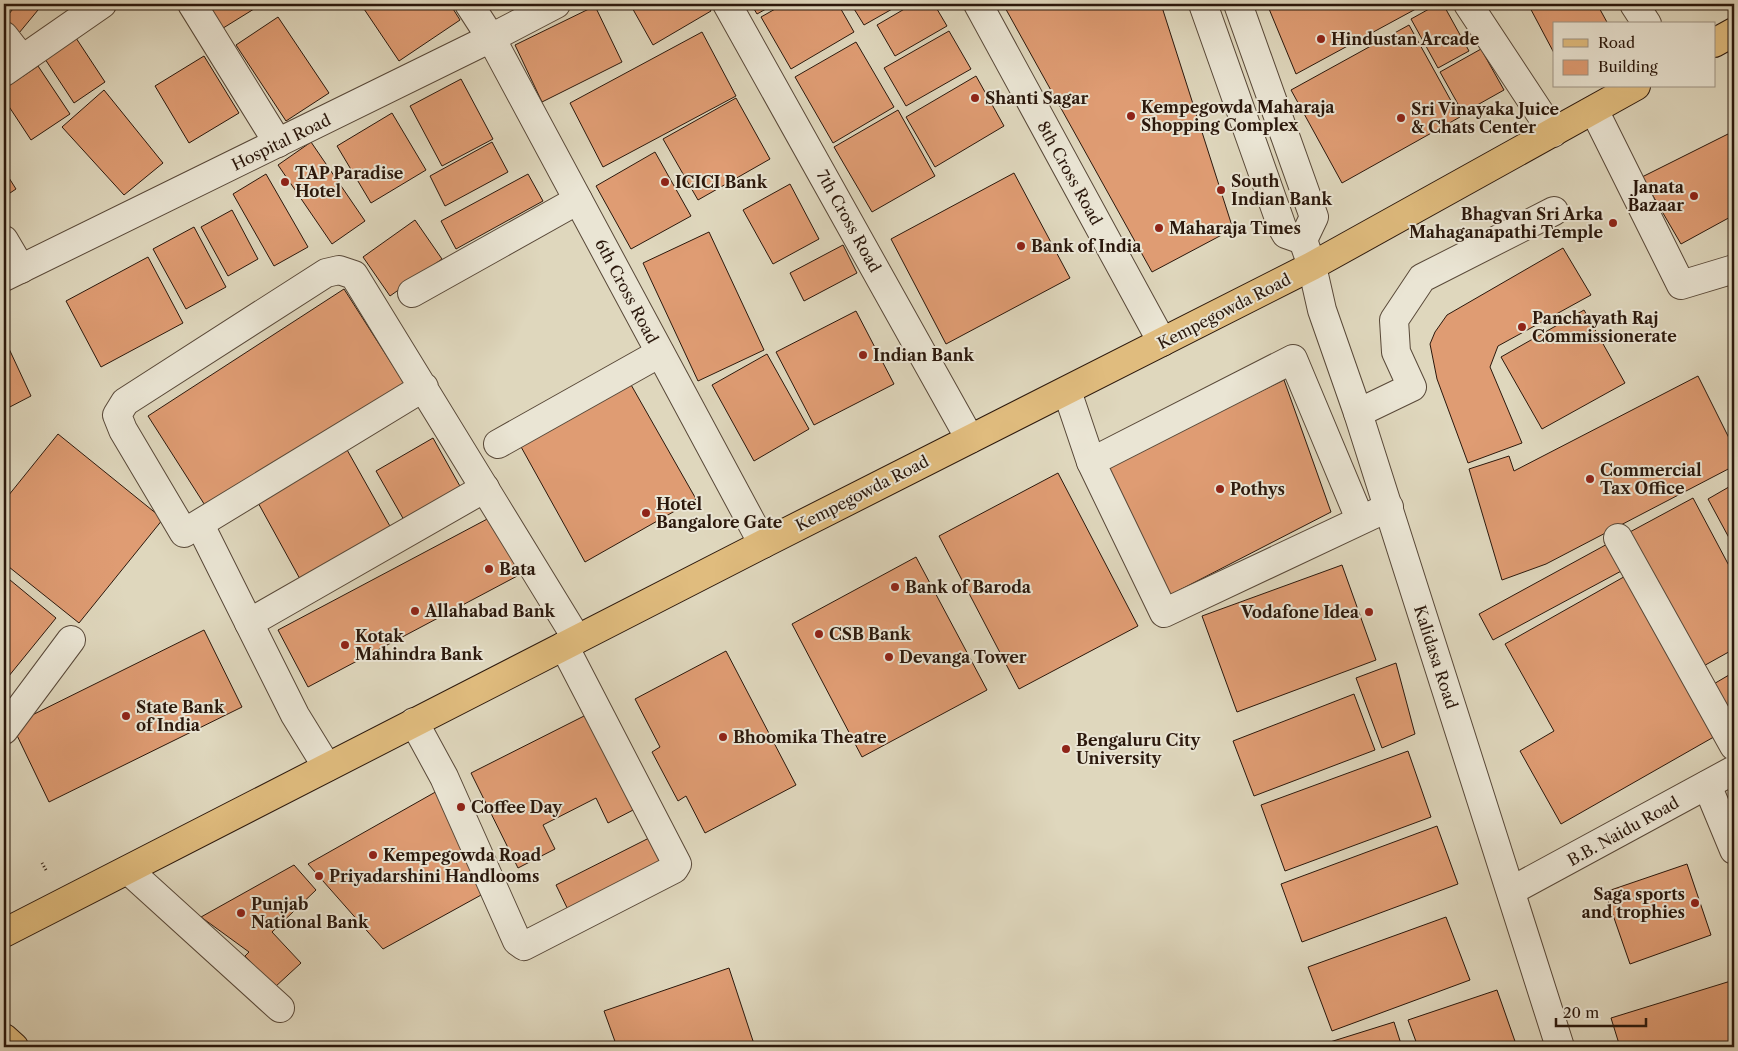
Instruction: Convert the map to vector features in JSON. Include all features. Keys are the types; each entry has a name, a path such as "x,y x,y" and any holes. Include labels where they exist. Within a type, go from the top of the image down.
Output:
{"main road":[{"name":"Kempegowda Road","path":"4,933 570,642 1312,266 1632,88"},
{"path":"4,1038 14,1047"}],"street":[{"path":"192,4 278,143"},
{"name":"6th Cross Road","path":"469,4 491,38 763,544"},
{"name":"Hospital Road","path":"12,273 491,38 556,4"},
{"name":"7th Cross Road","path":"727,4 970,439"},
{"name":"8th Cross Road","path":"978,4 1162,342"},
{"path":"1203,4 1282,227 1286,234 1303,240 1314,217 1238,4"},
{"path":"1468,4 1553,132"},
{"path":"1634,4 1646,22"},
{"path":"4,36 13,66 97,5"},
{"path":"1594,110 1681,285 1734,268"},
{"path":"412,293 578,200"},
{"path":"1358,413 1412,386 1396,352 1394,320 1422,278 1554,211"},
{"path":"4,240 12,273"},
{"name":"Kalidasa Road","path":"1303,240 1312,266 1322,310 1358,413 1560,1047"},
{"path":"414,722 444,777 517,941 524,946 674,869 677,864 570,642 485,488 424,387 354,275 339,270 326,274 125,402 117,415 123,430 184,533 424,387"},
{"path":"498,444 660,353"},
{"path":"1091,462 1293,359 1360,519"},
{"path":"1066,390 1091,462 1164,612 1388,507"},
{"path":"249,623 485,488"},
{"path":"200,525 295,715 327,767"},
{"path":"1618,538 1734,746"},
{"path":"4,730 70,640"},
{"name":"B.B. Naidu Road","path":"1511,891 1734,770"},
{"path":"1707,785 1734,850"},
{"path":"128,870 280,1008"}],"path":[{"path":"42,864 46,870"}],"building":[{"path":"17,4 30,4 38,10 19,33 4,20"},
{"path":"204,4 262,4 220,30"},
{"path":"365,4 450,4 460,20 399,61 362,6"},
{"path":"630,4 707,4 711,11 653,45"},
{"path":"751,4 775,4 757,14"},
{"path":"784,4 838,4 854,32 791,69 761,17"},
{"path":"851,4 901,4 864,25"},
{"path":"913,4 934,4 947,26 895,56 877,25"},
{"name":"Kempegowda Maharaja Shopping Complex","path":"1003,4 1161,4 1233,229 1152,272"},
{"name":"Hindustan Arcade","path":"1267,4 1425,4 1296,74"},
{"path":"1438,4 1443,4 1469,51 1438,68 1411,19"},
{"path":"1528,4 1597,4 1607,22 1553,22 1553,51"},
{"path":"595,6 622,62 542,102 515,45"},
{"path":"278,17 329,93 286,121 236,45"},
{"path":"1409,25 1460,117 1342,183 1291,90"},
{"path":"949,31 971,69 906,106 884,68"},
{"path":"702,32 736,96 603,167 570,103"},
{"path":"76,38 105,82 74,103 45,59"},
{"path":"856,42 894,107 833,143 795,77"},
{"path":"1481,49 1504,90 1463,113 1440,72"},
{"path":"204,56 239,113 189,143 155,86"},
{"path":"38,66 70,114 31,140 4,99 4,89"},
{"path":"976,76 1004,126 935,167 906,117"},
{"path":"461,79 493,139 442,166 410,106"},
{"path":"104,90 163,163 124,195 62,127"},
{"path":"736,98 770,159 698,200 663,139"},
{"path":"898,110 935,176 872,212 834,147"},
{"path":"392,113 426,170 371,203 337,146"},
{"name":"Janata Bazaar","path":"1734,131 1734,215 1681,244 1642,177"},
{"path":"311,142 365,221 332,244 278,165"},
{"path":"492,142 508,172 445,206 430,176"},
{"path":"655,152 691,216 631,249 596,186"},
{"path":"4,170 16,189 4,197"},
{"path":"1014,173 1070,278 946,344 891,239"},
{"path":"266,174 308,247 274,266 233,194"},
{"path":"528,174 543,201 456,249 441,221"},
{"path":"790,184 819,239 773,264 743,210"},
{"path":"232,210 258,259 228,276 201,227"},
{"path":"415,220 442,259 390,296 363,257"},
{"path":"194,227 226,287 186,309 153,249"},
{"path":"709,232 764,350 698,381 643,263"},
{"path":"843,245 857,273 804,301 790,273"},
{"path":"1563,248 1591,295 1498,346 1490,367 1522,443 1468,463 1437,379 1430,344 1435,332 1447,315"},
{"path":"148,257 183,323 101,367 66,301"},
{"path":"344,289 404,383 208,510 148,416"},
{"path":"1584,310 1625,383 1542,429 1501,357"},
{"path":"856,311 894,384 814,425 776,352"},
{"path":"4,338 31,396 4,410"},
{"path":"767,354 809,429 754,461 712,385"},
{"path":"1698,376 1734,448 1734,466 1546,564 1502,580 1469,469 1509,456 1514,471"},
{"name":"Pothys","path":"1284,380 1331,512 1168,596 1105,467"},
{"path":"630,383 696,499 585,562 520,445"},
{"path":"58,434 163,519 79,623 4,563 4,501"},
{"path":"433,438 461,488 404,520 376,471"},
{"path":"346,448 391,528 300,579 256,499"},
{"path":"1058,473 1138,626 1019,689 939,536"},
{"path":"1734,484 1734,547 1708,499"},
{"path":"1693,498 1734,575 1734,649 1700,668 1628,533"},
{"path":"491,517 521,574 308,687 278,630"},
{"path":"1611,542 1625,569 1493,640 1479,614"},
{"name":"Devanga Tower","path":"916,557 987,690 862,757 792,624"},
{"path":"1342,565 1376,660 1237,712 1202,616"},
{"path":"1629,574 1719,734 1561,824 1520,751 1554,731 1505,644"},
{"path":"4,575 56,618 4,682"},
{"name":"State Bank of India","path":"204,630 242,707 49,802 12,725"},
{"path":"726,651 796,785 705,833 686,796 678,801 652,752 660,747 635,699"},
{"path":"1396,663 1415,734 1382,748 1356,678"},
{"path":"1734,672 1734,725 1712,685"},
{"path":"1354,694 1375,750 1254,796 1233,741"},
{"path":"590,713 637,808 608,823 596,798 543,825 555,849 518,868 471,773"},
{"path":"1408,751 1431,817 1285,871 1261,805"},
{"path":"439,790 492,889 383,949 308,864"},
{"path":"1437,826 1458,884 1302,942 1281,884"},
{"path":"651,837 666,868 571,916 556,885"},
{"path":"1687,864 1711,935 1630,964 1605,892"},
{"path":"294,865 316,890 272,932 301,963 275,987 245,956 249,952 201,917"},
{"path":"1446,917 1470,980 1332,1031 1308,967"},
{"path":"729,968 755,1047 617,1047 604,1011"},
{"path":"1734,980 1734,1047 1620,1047 1611,1018"},
{"path":"1497,990 1517,1047 1418,1047 1408,1020"},
{"path":"1394,1022 1402,1047 1332,1047 1330,1042"}],"place":[{"name":"Hindustan Arcade","path":"1321,39"},
{"name":"Shanti Sagar","path":"975,98"},
{"name":"Kempegowda Maharaja Shopping Complex","path":"1131,116"},
{"name":"Sri Vinayaka Juice & Chats Center","path":"1401,118"},
{"name":"TAP Paradise Hotel","path":"285,182"},
{"name":"ICICI Bank","path":"665,182"},
{"name":"South Indian Bank","path":"1221,190"},
{"name":"Janata Bazaar","path":"1694,196"},
{"name":"Bhagvan Sri Arka Mahaganapathi Temple","path":"1613,223"},
{"name":"Maharaja Times","path":"1159,228"},
{"name":"Bank of India","path":"1021,246"},
{"name":"Panchayath Raj Commissionerate","path":"1522,327"},
{"name":"Indian Bank","path":"863,355"},
{"name":"Commercial Tax Office","path":"1590,479"},
{"name":"Pothys","path":"1220,489"},
{"name":"Hotel Bangalore Gate","path":"646,513"},
{"name":"Bata","path":"489,569"},
{"name":"Bank of Baroda","path":"895,587"},
{"name":"Allahabad Bank","path":"415,611"},
{"name":"Vodafone Idea","path":"1369,612"},
{"name":"CSB Bank","path":"819,634"},
{"name":"Kotak Mahindra Bank","path":"345,645"},
{"name":"Devanga Tower","path":"889,657"},
{"name":"State Bank of India","path":"126,716"},
{"name":"Bhoomika Theatre","path":"723,737"},
{"name":"Bengaluru City University","path":"1066,749"},
{"name":"Coffee Day","path":"461,807"},
{"name":"Kempegowda Road","path":"373,855"},
{"name":"Priyadarshini Handlooms","path":"319,876"},
{"name":"Saga sports and trophies","path":"1695,903"},
{"name":"Punjab National Bank","path":"241,913"}]}
